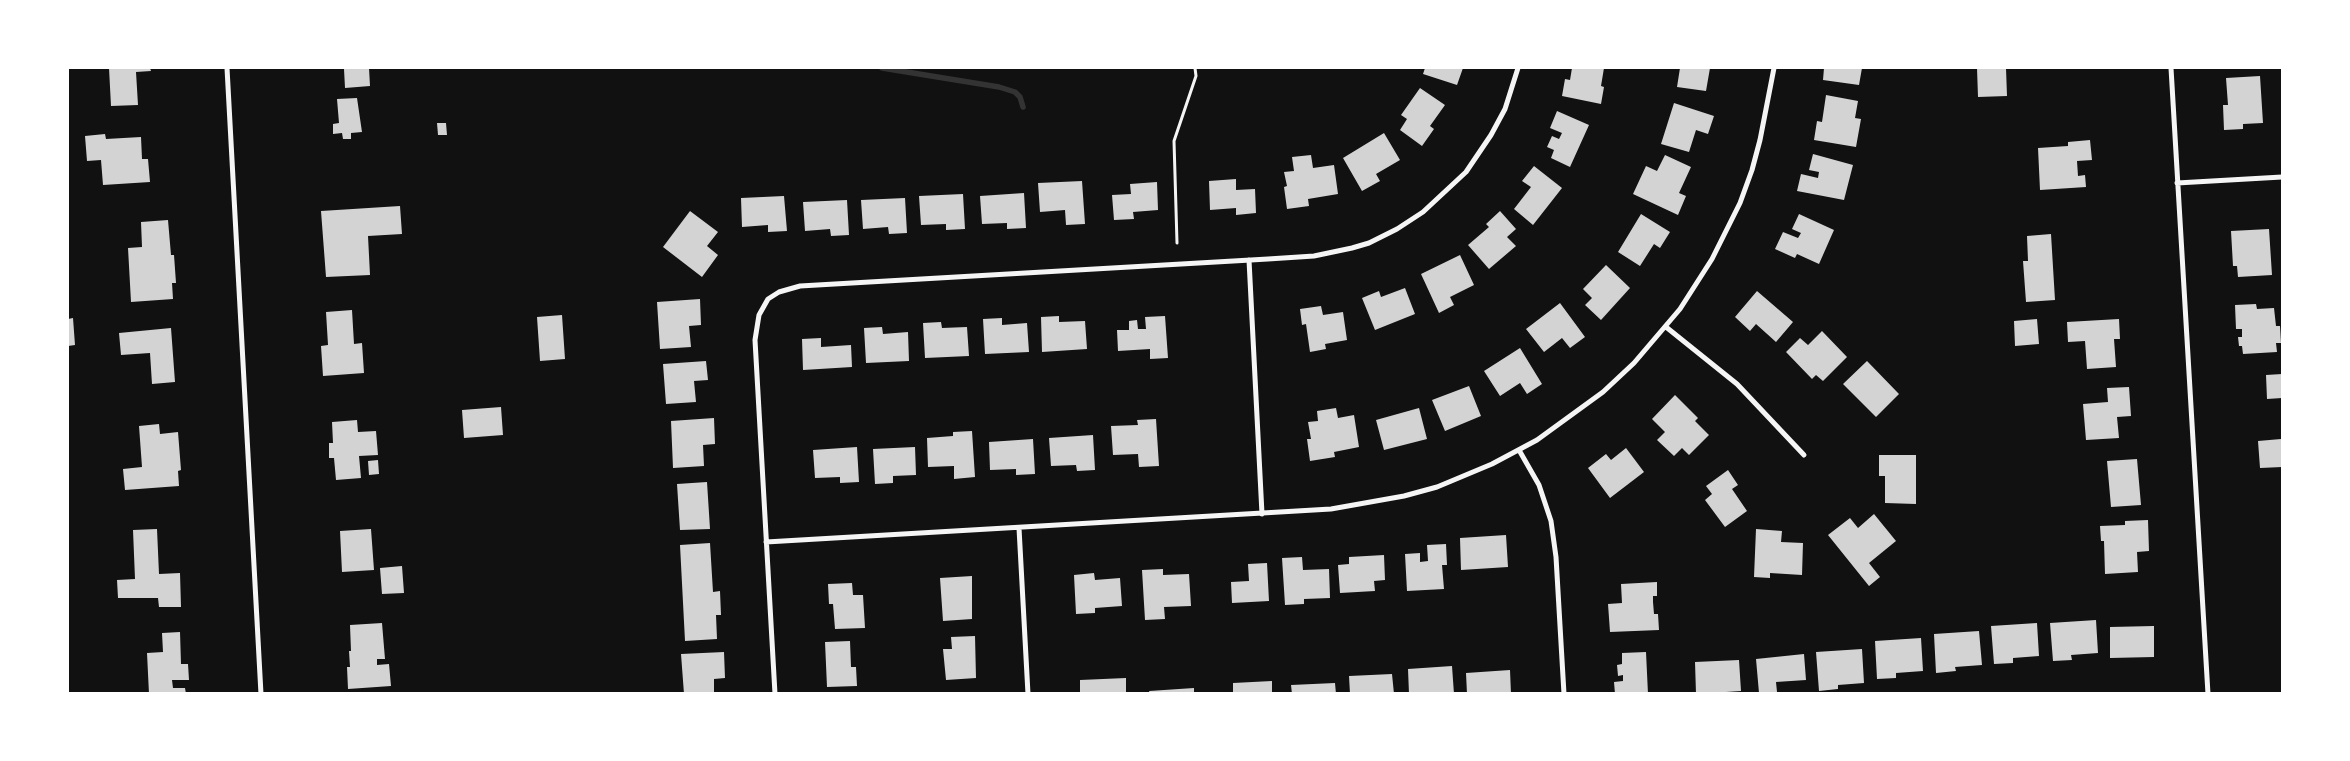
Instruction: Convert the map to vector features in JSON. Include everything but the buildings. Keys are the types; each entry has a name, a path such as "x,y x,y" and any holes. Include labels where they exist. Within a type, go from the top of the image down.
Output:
{"street":[{"path":"227,68 261,694"},
{"path":"775,694 755,340 759,315 768,299 779,292 800,286 1314,256 1352,248 1397,229 1423,212 1452,186 1477,157 1504,109 1518,68"},
{"path":"766,542 1330,509 1404,496 1445,484 1519,450 1559,426 1603,392 1666,327 1702,276 1727,231 1752,170 1774,68"},
{"path":"2171,68 2208,694"},
{"path":"2178,183 2282,177"},
{"path":"1249,260 1262,514"},
{"path":"1666,327 1737,384 1804,455"},
{"path":"1519,450 1539,485 1552,521 1564,694"},
{"path":"1019,528 1028,694"}],"path":[{"path":"1177,243 1174,141 1196,76 1195,68"}],"waterway":[{"path":"882,68 999,87 1015,92 1020,97 1023,107"}]}
